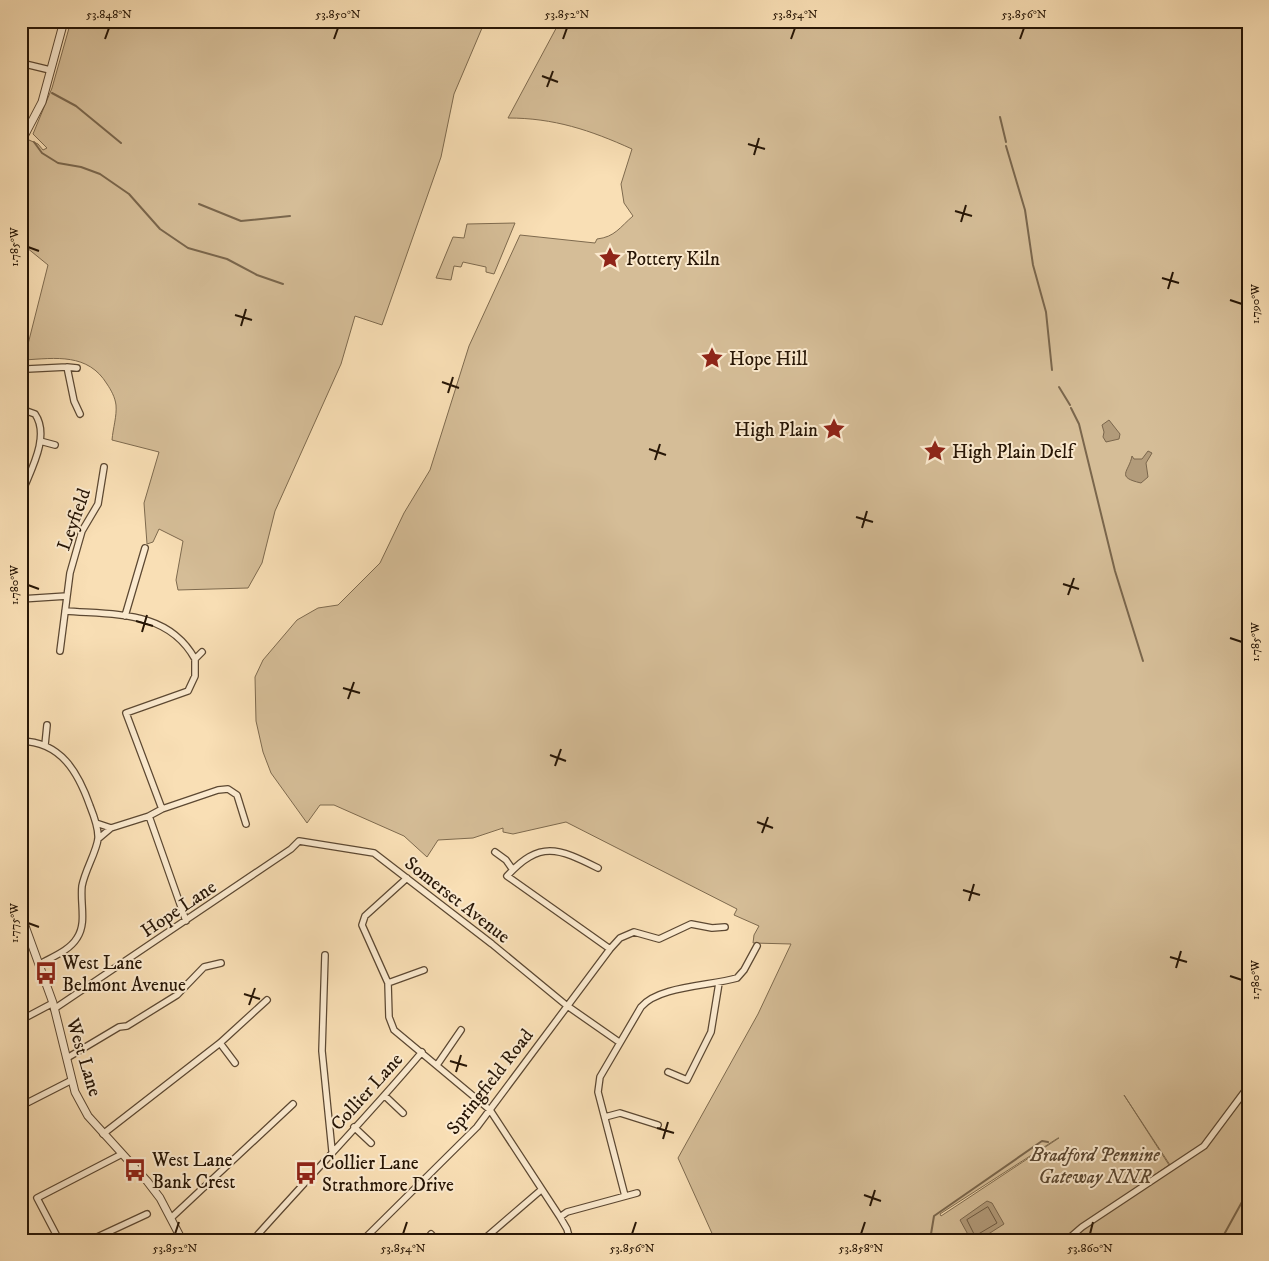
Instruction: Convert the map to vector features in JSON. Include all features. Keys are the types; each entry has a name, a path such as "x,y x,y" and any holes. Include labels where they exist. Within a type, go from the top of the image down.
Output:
{"street":[{"path":"21,142 42,102 64,21"},
{"path":"21,63 50,70"},
{"path":"21,366 27,369 76,368"},
{"path":"67,367 74,400 80,414"},
{"path":"21,409 35,414 38,419 40,441 21,495"},
{"path":"40,441 55,445"},
{"name":"Leyfield","path":"60,651 67,596 82,531 98,504 104,467"},
{"path":"124,616 145,548"},
{"path":"21,599 67,596"},
{"path":"65,611 124,616 162,624 179,638 195,659 196,676 188,691 126,713 162,809"},
{"path":"195,659 202,652"},
{"path":"45,745 47,725"},
{"path":"21,741 45,745 62,756 76,773 96,823 98,839 83,885 83,923 80,931 69,947 40,964"},
{"path":"98,839 112,828 218,790 228,789 237,795 246,824"},
{"path":"149,816 186,921"},
{"path":"96,823 112,828"},
{"name":"Hope Lane","path":"21,1020 54,1006 186,921 292,849 299,841 319,845"},
{"name":"Somerset Avenue","path":"319,845 370,851 407,878 566,1005 619,1042"},
{"path":"598,868 570,855 548,851 530,855 507,876 610,949"},
{"path":"495,852 506,860 513,870"},
{"path":"407,878 362,920 363,930 388,983 389,1017 392,1026 490,1110 560,1217 567,1229 570,1240"},
{"name":"West Lane","path":"22,916 54,1006 75,1092 88,1116 147,1180 171,1218 182,1240"},
{"name":"Springfield Road","path":"363,1240 477,1127 566,1005 620,938 630,933 638,933 659,939 667,937 686,925 725,927"},
{"path":"625,1196 598,1092 598,1082 619,1042 641,1007 649,998 658,994 737,978 744,970 757,946"},
{"path":"325,955 322,1051 332,1152"},
{"path":"67,1058 119,1027 128,1026 177,995 204,967 221,963"},
{"path":"388,983 424,970"},
{"path":"668,1072 687,1080 711,1032 719,983"},
{"path":"103,1134 220,1043 267,1000"},
{"path":"437,1065 461,1030"},
{"path":"220,1043 235,1063"},
{"name":"Collier Lane","path":"253,1240 354,1127 385,1096 422,1052"},
{"path":"21,1106 72,1080"},
{"path":"1067,1240 1082,1227 1204,1146 1248,1087"},
{"path":"385,1096 403,1113"},
{"path":"171,1218 293,1104"},
{"path":"605,1117 620,1113 658,1125"},
{"path":"354,1127 371,1143"},
{"path":"59,1240 37,1198 122,1154"},
{"path":"483,1240 542,1190"},
{"path":"560,1217 567,1212 637,1193"},
{"path":"91,1240 147,1214"},
{"path":"431,1234 436,1240"}],"green space":[{"path":"71,21 485,21 454,94 441,157 382,325 355,316 341,364 275,511 262,563 248,588 178,590 176,580 183,541 159,529 153,542 147,544 144,503 159,452 112,440 116,413 115,399 107,384 91,367 81,362 70,360 24,360 48,265 21,243 21,153 29,140 38,144 43,150 47,148 33,134 52,88"},
{"name":"Bradford Pennine Gateway NNR","path":"560,21 1248,21 1248,1240 715,1240 678,1158 758,1014 791,944 753,943 754,935 759,926 734,915 737,909 566,822 513,834 503,832 503,828 473,838 438,840 427,857 404,836 334,805 320,805 307,823 271,773 263,752 256,721 255,677 263,660 297,620 318,608 338,605 380,563 404,513 430,470 469,346 520,235 595,243 597,239 613,234 633,216 624,203 621,184 632,149 572,126 541,120 508,118","holes":["1124,1095 1172,1168 1081,1225 1169,1165","1059,1138 941,1216 940,1214"]},
{"path":"515,223 494,274 486,272 486,267 463,262 461,267 454,266 451,280 436,278 453,237 464,238 467,224"}],"water":[{"path":"1109,420 1120,434 1119,439 1106,442 1103,437 1102,425"},
{"path":"1148,451 1152,453 1146,463 1148,477 1141,483 1128,478 1126,473 1132,456 1134,459 1142,459"},
{"path":"987,1201 992,1203 1004,1224 979,1240 971,1240 960,1220"}],"waterway":[{"path":"52,93 76,106 121,143"},
{"path":"1000,117 1006,142"},
{"path":"34,142 42,153 58,163 81,167 100,174 129,194 160,229 188,248 227,259 257,275 283,284"},
{"path":"1006,146 1025,210 1033,265 1046,312 1052,370"},
{"path":"199,204 241,221 290,216"},
{"path":"1059,387 1070,405"},
{"path":"1071,408 1079,424 1115,571 1143,661"},
{"path":"930,1240 934,1216 1042,1141 1048,1142"},
{"path":"1221,1240 1248,1191"}],"place":[{"name":"Pottery Kiln","path":"610,258"},
{"name":"Hope Hill","path":"712,358"},
{"name":"High Plain","path":"834,429"},
{"name":"High Plain Delf","path":"935,451"},
{"name":"West Lane Belmont Avenue","path":"46,973"},
{"name":"West Lane Bank Crest","path":"135,1170"},
{"name":"Collier Lane Strathmore Drive","path":"306,1173"}]}
